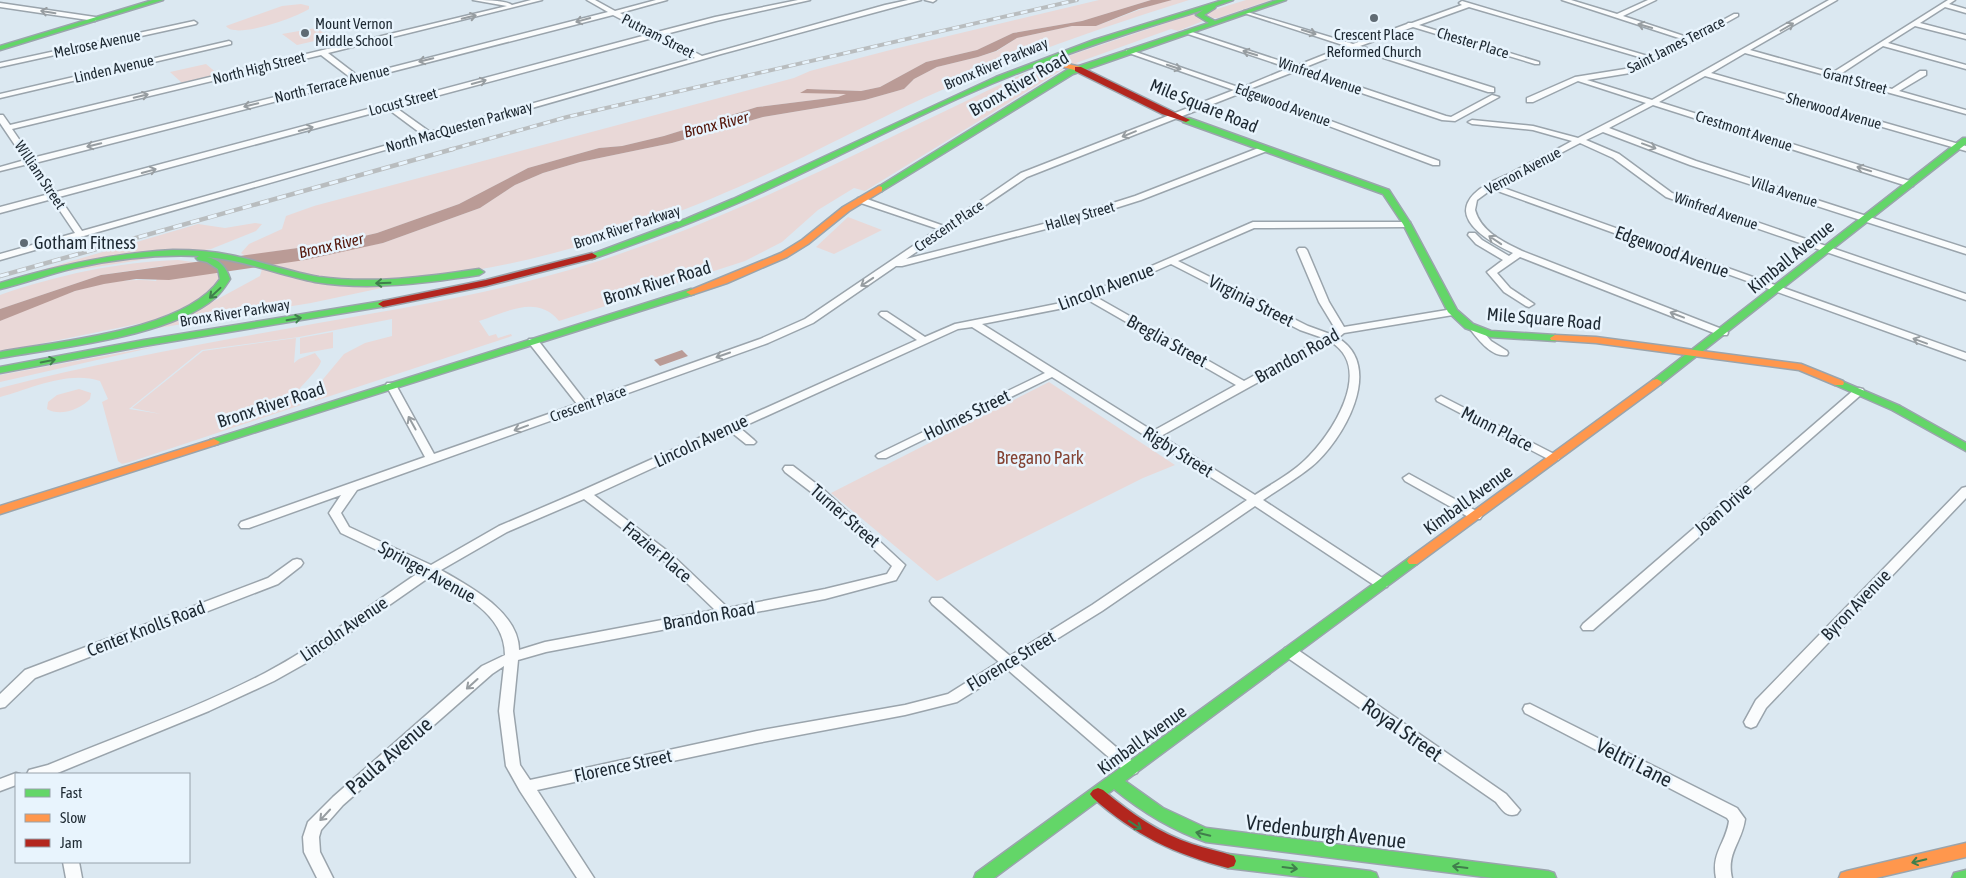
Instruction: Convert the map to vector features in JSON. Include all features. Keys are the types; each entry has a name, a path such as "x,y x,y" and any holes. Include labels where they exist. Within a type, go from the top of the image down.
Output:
{"main road":[{"path":"0,48 160,0"},
{"name":"Bronx River Parkway","path":"0,360 127,336 361,298 518,266 606,242 685,214 770,178 916,106 998,70 1082,39 1207,0"},
{"path":"1214,23 1200,14 1230,0"},
{"name":"Bronx River Parkway","path":"0,370 485,284 561,264 637,241 694,220 764,190 919,114 1004,75 1095,42 1230,0"},
{"name":"Bronx River Road","path":"0,510 724,281 763,266 805,242 861,200 1056,80 1078,69 1128,51 1283,0"},
{"name":"Mile Square Road","path":"1004,75 1052,64 1078,69 1174,116 1383,190 1392,199 1407,224 1453,312 1463,322 1475,329 1495,334 1577,338 1800,367 1859,391 1913,417 1966,448"},
{"name":"Kimball Avenue","path":"982,878 1723,333 1910,184 1963,146"},
{"path":"0,286 104,260 181,252 220,255 308,277 355,283 417,281 518,266"},
{"path":"0,290 90,267 158,257 205,259 218,264 226,275 224,283 213,296 195,307 172,317 128,329 0,355"},
{"path":"23,378 273,322"},
{"name":"Vredenburgh Avenue","path":"1115,782 1148,809 1180,826 1206,835 1526,877 1548,878"},
{"path":"1098,794 1128,820 1168,843 1215,857 1370,878"},
{"path":"1250,863 1251,842"},
{"path":"1847,878 1966,850"},
{"path":"1960,878 1966,877"}],"street":[{"path":"476,0 516,6"},
{"name":"North High Street","path":"8,128 539,0"},
{"name":"Putnam Street","path":"590,0 701,58"},
{"name":"North Terrace Avenue","path":"0,169 664,0"},
{"name":"Locust Street","path":"0,210 715,19 807,0"},
{"path":"876,0 887,6"},
{"name":"North MacQuesten Parkway","path":"0,257 701,58 887,6 918,0"},
{"path":"928,0 933,0"},
{"path":"1458,0 1652,59"},
{"path":"1565,0 1691,40"},
{"path":"1616,17 1653,0"},
{"name":"Vernon Avenue","path":"1723,333 1519,253 1493,240 1472,218 1470,212 1472,202 1491,186 1654,102 1834,0"},
{"path":"1833,75 1952,0"},
{"name":"Crescent Place","path":"432,460 764,341 803,324 1024,176 1352,46 1469,2"},
{"path":"0,4 95,19"},
{"path":"1944,5 1966,11"},
{"path":"1246,12 1490,90"},
{"name":"Saint James Terrace","path":"1530,100 1578,79 1627,71 1691,40 1736,14"},
{"name":"Melrose Avenue","path":"0,65 194,23"},
{"name":"Chester Place","path":"1410,24 1537,63"},
{"path":"1915,24 1966,36"},
{"name":"Winfred Avenue","path":"1187,32 1432,115 1452,119 1495,97"},
{"name":"Linden Avenue","path":"0,96 229,43"},
{"path":"1882,44 1966,66"},
{"name":"Edgewood Avenue","path":"1128,51 1242,90 1436,163"},
{"name":"Grant Street","path":"1745,51 1966,112"},
{"path":"322,52 356,78"},
{"path":"1894,92 1923,72"},
{"name":"Sherwood Avenue","path":"1703,73 1963,146"},
{"name":"Crestmont Avenue","path":"1578,79 1910,184"},
{"path":"389,106 430,136"},
{"name":"William Street","path":"0,117 80,234"},
{"name":"Winfred Avenue","path":"1472,122 1533,128 1581,141 1616,156 1669,195 1966,297"},
{"name":"Villa Avenue","path":"1603,129 1693,163 1966,251"},
{"name":"Halley Street","path":"891,266 1062,222 1138,198 1264,149"},
{"name":"Edgewood Avenue","path":"1491,186 1966,357"},
{"path":"861,200 945,228"},
{"name":"Lincoln Avenue","path":"51,772 204,707 269,677 301,659 431,570 503,529 956,327 1055,308 1089,297 1253,225 1407,224"},
{"path":"1472,235 1479,242 1509,260"},
{"name":"Florence Street","path":"525,787 757,738 905,710 952,698 1097,608 1308,464 1326,447 1340,424 1355,385 1353,362 1336,335 1302,250"},
{"path":"1519,253 1492,272 1507,290 1529,304"},
{"name":"Virginia Street","path":"1171,261 1307,329 1336,335"},
{"name":"Breglia Street","path":"1089,297 1244,385"},
{"name":"Brandon Road","path":"1152,436 1336,335 1453,312"},
{"path":"884,314 925,341"},
{"name":"Rigby Street","path":"973,324 1255,500 1382,584"},
{"path":"1475,329 1487,343 1502,353"},
{"path":"533,341 584,406"},
{"name":"Holmes Street","path":"882,456 1052,373"},
{"path":"245,526 432,460 392,385"},
{"name":"Joan Drive","path":"1588,627 1859,391"},
{"name":"Munn Place","path":"1440,399 1554,458"},
{"path":"731,427 750,442"},
{"name":"Turner Street","path":"789,469 819,492 899,565"},
{"path":"1409,478 1476,516"},
{"name":"Springer Avenue","path":"353,487 335,513 345,530 431,570 477,597 505,625 512,643 506,711 513,766 586,878"},
{"name":"Byron Avenue","path":"1751,722 1761,704 1966,491"},
{"name":"Frazier Place","path":"585,494 666,556 726,613"},
{"name":"Center Knolls Road","path":"0,703 30,674 273,581 297,563"},
{"name":"Brandon Road","path":"512,657 544,647 601,635 825,594 890,577 899,565"},
{"path":"937,601 1132,769"},
{"name":"Royal Street","path":"1290,652 1501,798 1512,810"},
{"name":"Paula Avenue","path":"325,878 312,852 310,838 314,827 338,801 487,670 512,657"},
{"name":"Veltri Lane","path":"1530,709 1732,813 1737,819 1737,825 1722,854 1724,878"},
{"path":"0,785 15,779"},
{"path":"71,863 74,878"}],"green space":[{"path":"1099,0 1151,0 1082,21 1013,33 977,50 926,62 880,87 861,91 807,89 848,94 838,97 757,107 664,136 622,146 599,148 528,168 459,204 377,233 334,243 270,252 280,263 383,243 480,208 515,185 543,173 580,162 672,143 763,117 865,100 904,89 914,79 937,67 997,51 1017,38 1072,26 1096,26 1152,5 1172,0 1189,0 1089,33 990,70 926,97 784,166 713,198 661,219 552,254 496,267 439,275 384,279 319,277 247,257 241,253 249,244 282,229 286,216 314,206 794,78 810,71"},
{"path":"1246,0 1271,0 1218,18 1213,18 1204,13"},
{"path":"301,4 309,6 309,9 266,26 232,30 226,26 282,6"},
{"path":"1193,14 1203,21 1178,31 1171,29 1076,63 1081,65 1044,64"},
{"path":"316,28 332,37 297,45 282,34"},
{"path":"206,64 218,74 182,83 170,72"},
{"path":"1048,66 1065,68 865,191 854,188 818,210 782,242 745,261 559,321 541,308 521,307 511,310 479,321 489,336 496,334 498,338 511,334 512,336 315,401 314,390 344,354 365,343 392,336 392,319 299,337 202,350 129,409 161,414 132,408 203,351 296,338 294,363 315,353 321,361 295,395 301,405 130,462 122,464 118,461 102,402 108,399 100,381 88,378 62,379 0,397 0,388 72,370 454,298 519,284 613,256 673,235 732,211 791,185 1023,74"},
{"path":"848,217 882,230 834,254 816,247"},
{"path":"255,223 262,224 256,231 211,249 0,282 198,224 225,228"},
{"path":"178,260 208,264 220,277 207,297 152,321 0,352 0,321 37,305 96,285 136,280 156,281 163,266 101,275 0,309 0,295 43,281 88,271 155,261"},
{"path":"262,269 391,286 311,303 152,329 214,301 260,276"},
{"path":"333,332 333,348 300,354 300,338"},
{"path":"163,345 0,382 0,375"},
{"name":"Bregano Park","path":"1049,382 1175,465 1143,478 937,581 831,493"},
{"path":"79,389 91,393 90,399 86,403 76,409 64,412 47,409 48,402 57,395"}],"water":[{"name":"Bronx River","path":"1151,0 1172,0 1139,9 1096,26 1072,26 1017,38 996,51 937,67 914,79 904,89 865,100 763,117 672,143 580,162 543,173 515,185 480,208 383,243 305,260 169,280 136,279 104,284 75,291 0,321 0,309 101,275 334,243 377,233 459,204 528,168 599,148 622,146 664,136 757,107 838,97 846,94 800,93 807,89 861,91 880,87 926,62 977,50 1013,33 1082,21"},
{"path":"682,350 688,356 660,366 654,360"}],"railway":[{"path":"449,150 567,117 1077,0"},
{"path":"0,276 453,149"}],"traffic: fast":[{"path":"0,48 160,0"},
{"path":"592,256 689,221 736,201 998,78 1096,42 1230,0"},
{"path":"879,189 1070,72 1283,0"},
{"path":"1213,7 1199,15 1214,23"},
{"path":"1186,120 1386,192 1407,224 1453,312 1469,326 1490,334 1555,338"},
{"path":"1657,382 1966,140"},
{"path":"0,286 98,260 173,252 213,254 316,279 337,282 398,282 479,272"},
{"path":"0,355 138,329 189,310 212,295 225,279 222,268 210,260 201,258"},
{"path":"214,442 691,292"},
{"path":"0,370 144,343 383,304"},
{"path":"1839,383 1896,408 1966,448"},
{"path":"982,878 1413,561"},
{"path":"1115,782 1158,813 1193,831 1206,835 1548,878"},
{"path":"1228,861 1370,878"},
{"path":"1960,878 1966,877"}],"traffic: slow":[{"path":"1040,66 1059,64 1078,69"},
{"path":"691,292 724,281 784,255 805,242 846,209 879,189"},
{"path":"1555,338 1596,340 1801,367 1839,383"},
{"path":"1413,561 1657,382"},
{"path":"0,510 214,442"},
{"path":"1847,878 1966,850"}],"traffic: jam":[{"path":"1078,69 1165,112 1186,120"},
{"path":"383,304 486,283 592,256"},
{"path":"1098,794 1128,819 1158,837 1191,850 1228,861"}],"place":[{"name":"Crescent Place Reformed Church","path":"1374,18"},
{"name":"Mount Vernon Middle School","path":"305,33"},
{"name":"Gotham Fitness","path":"24,243"}]}
